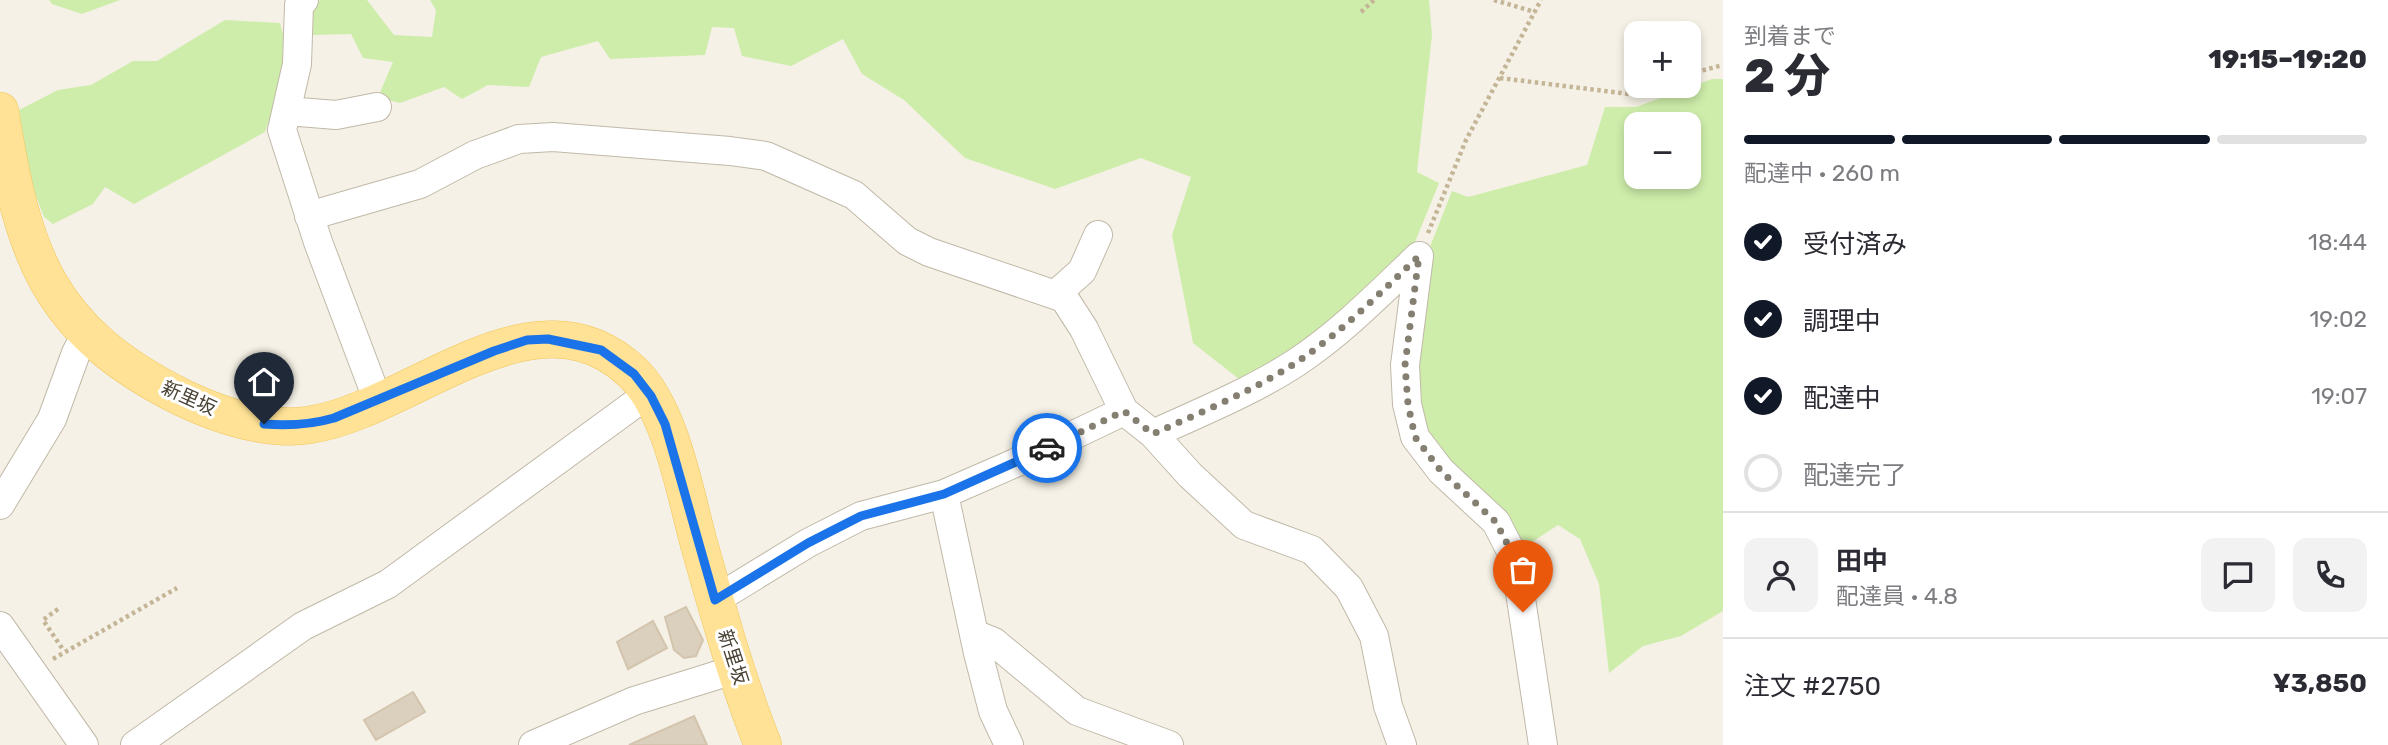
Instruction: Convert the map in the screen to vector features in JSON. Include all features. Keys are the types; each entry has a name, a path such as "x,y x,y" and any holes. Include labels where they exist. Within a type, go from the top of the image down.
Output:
{"main road":[{"name":"新里坂","path":"0,111 13,188 30,244 52,291 86,334 112,355 163,388 215,411 264,424 311,424 378,401 494,351 527,340 548,339 601,350 634,374 651,396 665,424 715,600 763,745"}],"street":[{"path":"304,0 299,5 297,64 282,130 309,216 378,401"},
{"path":"287,111 336,116 377,107"},
{"path":"309,216 420,184 475,155 519,139 553,137 766,156 854,195 907,241 929,252 1065,298 1084,329 1124,411 1153,434 1190,475 1244,524 1312,550 1349,588 1374,636 1388,706 1402,745"},
{"path":"1055,295 1082,271 1098,235"},
{"path":"1153,434 1233,397 1297,362 1350,322 1419,256"},
{"path":"1419,256 1405,365 1408,404 1415,437 1441,471 1496,522 1515,559 1543,745"},
{"path":"0,503 52,419 86,334"},
{"path":"135,745 303,626 388,584 633,405 651,396"},
{"path":"715,600 808,543 861,516 944,494 1124,411"},
{"path":"944,494 993,711 1009,745"},
{"path":"0,626 85,745"},
{"path":"974,634 994,642 1077,711 1169,745"},
{"path":"548,742 634,701 737,669"}],"path":[{"path":"1361,12 1374,0"},
{"path":"1494,0 1535,12"},
{"path":"1419,256 1466,141 1541,0"},
{"path":"1701,71 1723,65"},
{"path":"1500,78 1624,93"},
{"path":"32,673 64,651 177,588"},
{"path":"58,609 43,620 64,651"}],"green space":[{"path":"49,0 120,0 82,14 52,4"},
{"path":"320,0 367,0 394,35 432,37 436,10 430,0 1429,0 1432,35 1417,172 1439,183 1411,252 1282,362 1239,379 1193,343 1172,235 1191,177 1141,158 1055,189 965,158 904,100 862,74 843,39 791,66 742,56 734,28 712,27 705,55 610,59 598,41 541,57 529,87 488,85 462,99 444,87 400,103 378,97 393,62 363,58 351,34 313,35 308,13"},
{"path":"225,20 280,23 287,49 283,77 265,132 134,204 105,187 93,204 53,224 44,217 31,183 19,110 58,90 91,85 133,61 157,61"},
{"path":"1723,79 1723,611 1681,636 1643,646 1609,673 1599,584 1580,539 1558,525 1526,546 1505,512 1426,438 1413,395 1426,257 1452,191 1468,197 1587,165 1605,107 1636,107 1660,98 1701,98 1701,83"}],"building":[{"path":"686,607 703,640 696,656 684,658 674,650 665,617"},
{"path":"653,621 667,648 628,669 617,642"},
{"path":"413,692 425,712 376,740 364,720"},
{"path":"694,716 707,745 629,745"}],"way so far":[{"path":"1047,448 1124,411 1153,434 1233,397 1297,362 1350,322 1419,256 1405,365 1408,404 1415,437 1441,471 1496,522 1515,559 1523,612"}],"route":[{"path":"264,424 288,426 334,418 494,351 527,340 548,339 601,350 634,374 651,396 665,424 715,600 808,543 861,516 944,494 1047,448"}]}
